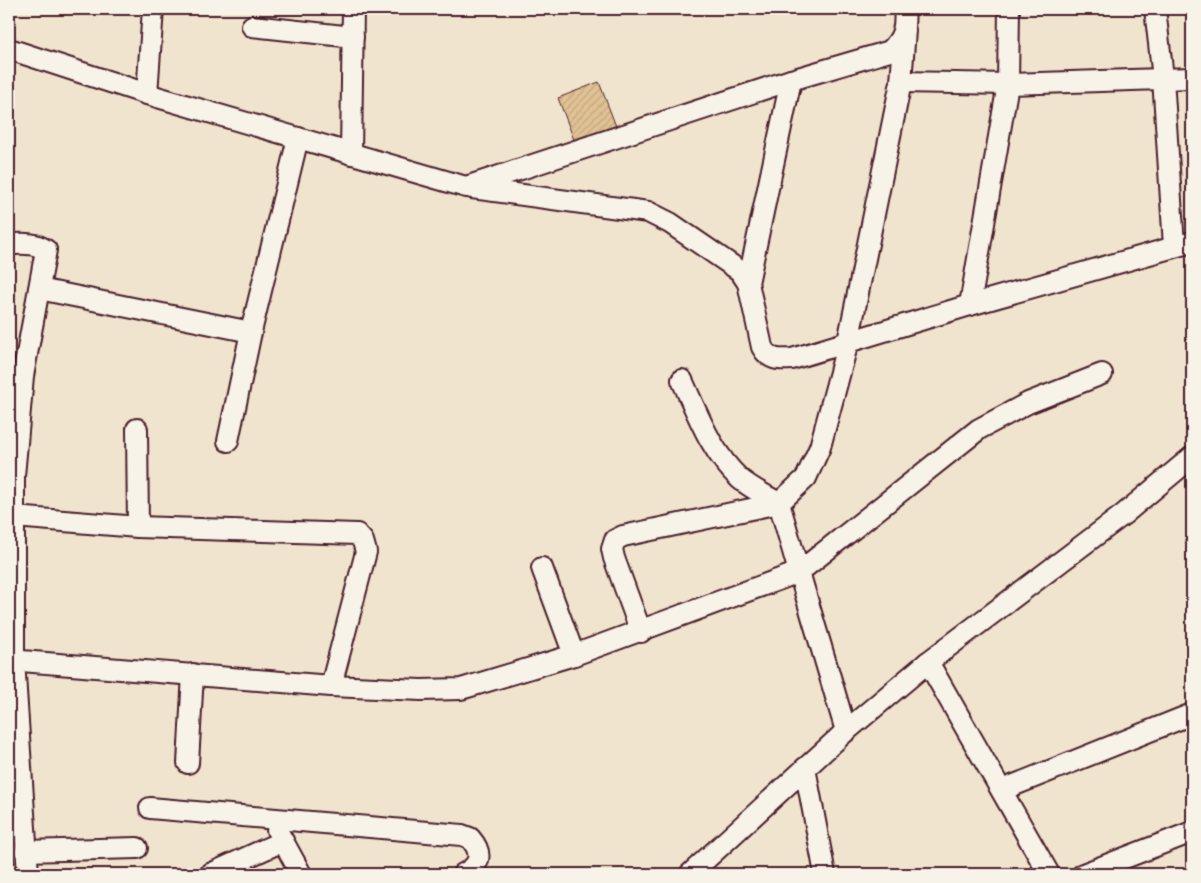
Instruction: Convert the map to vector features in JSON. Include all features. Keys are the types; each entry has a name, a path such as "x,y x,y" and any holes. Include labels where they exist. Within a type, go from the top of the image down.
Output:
{"street":[{"path":"147,94 153,9"},
{"path":"351,154 352,9"},
{"path":"970,305 1008,84 1009,9"},
{"path":"791,80 748,283 762,347 766,355 775,360 792,359 970,305 1183,244 1155,9"},
{"path":"466,187 791,80 890,51 901,40 905,17"},
{"path":"641,632 614,558 612,549 615,540 623,536 779,504 806,478 820,447 848,342 902,82 905,17"},
{"path":"252,26 353,36"},
{"path":"9,49 147,94 466,187 648,212 731,263 748,283"},
{"path":"902,82 1008,84 1192,78"},
{"path":"228,441 251,332 298,138"},
{"path":"9,244 40,245 46,250 39,289 16,375 11,476 14,517 11,570 11,660 28,874"},
{"path":"39,289 251,332"},
{"path":"11,660 330,686 421,690 461,689 574,655 641,632 799,572 979,429 1028,403 1102,374"},
{"path":"682,380 714,449 742,480 779,504 846,731"},
{"path":"137,428 138,527"},
{"path":"690,874 846,731 928,662 1124,514 1192,457"},
{"path":"14,517 138,527 357,534 363,541 366,552 330,686"},
{"path":"542,568 574,655"},
{"path":"928,662 1049,874"},
{"path":"188,763 193,674"},
{"path":"1002,790 1192,714"},
{"path":"805,768 825,874"},
{"path":"150,808 462,835 470,838 478,852 478,862 474,869 462,874"},
{"path":"270,818 301,874"},
{"path":"1083,874 1192,832"},
{"path":"210,874 283,842"},
{"path":"25,851 137,848"}],"building":[{"path":"599,82 617,129 576,145 558,98"}]}
